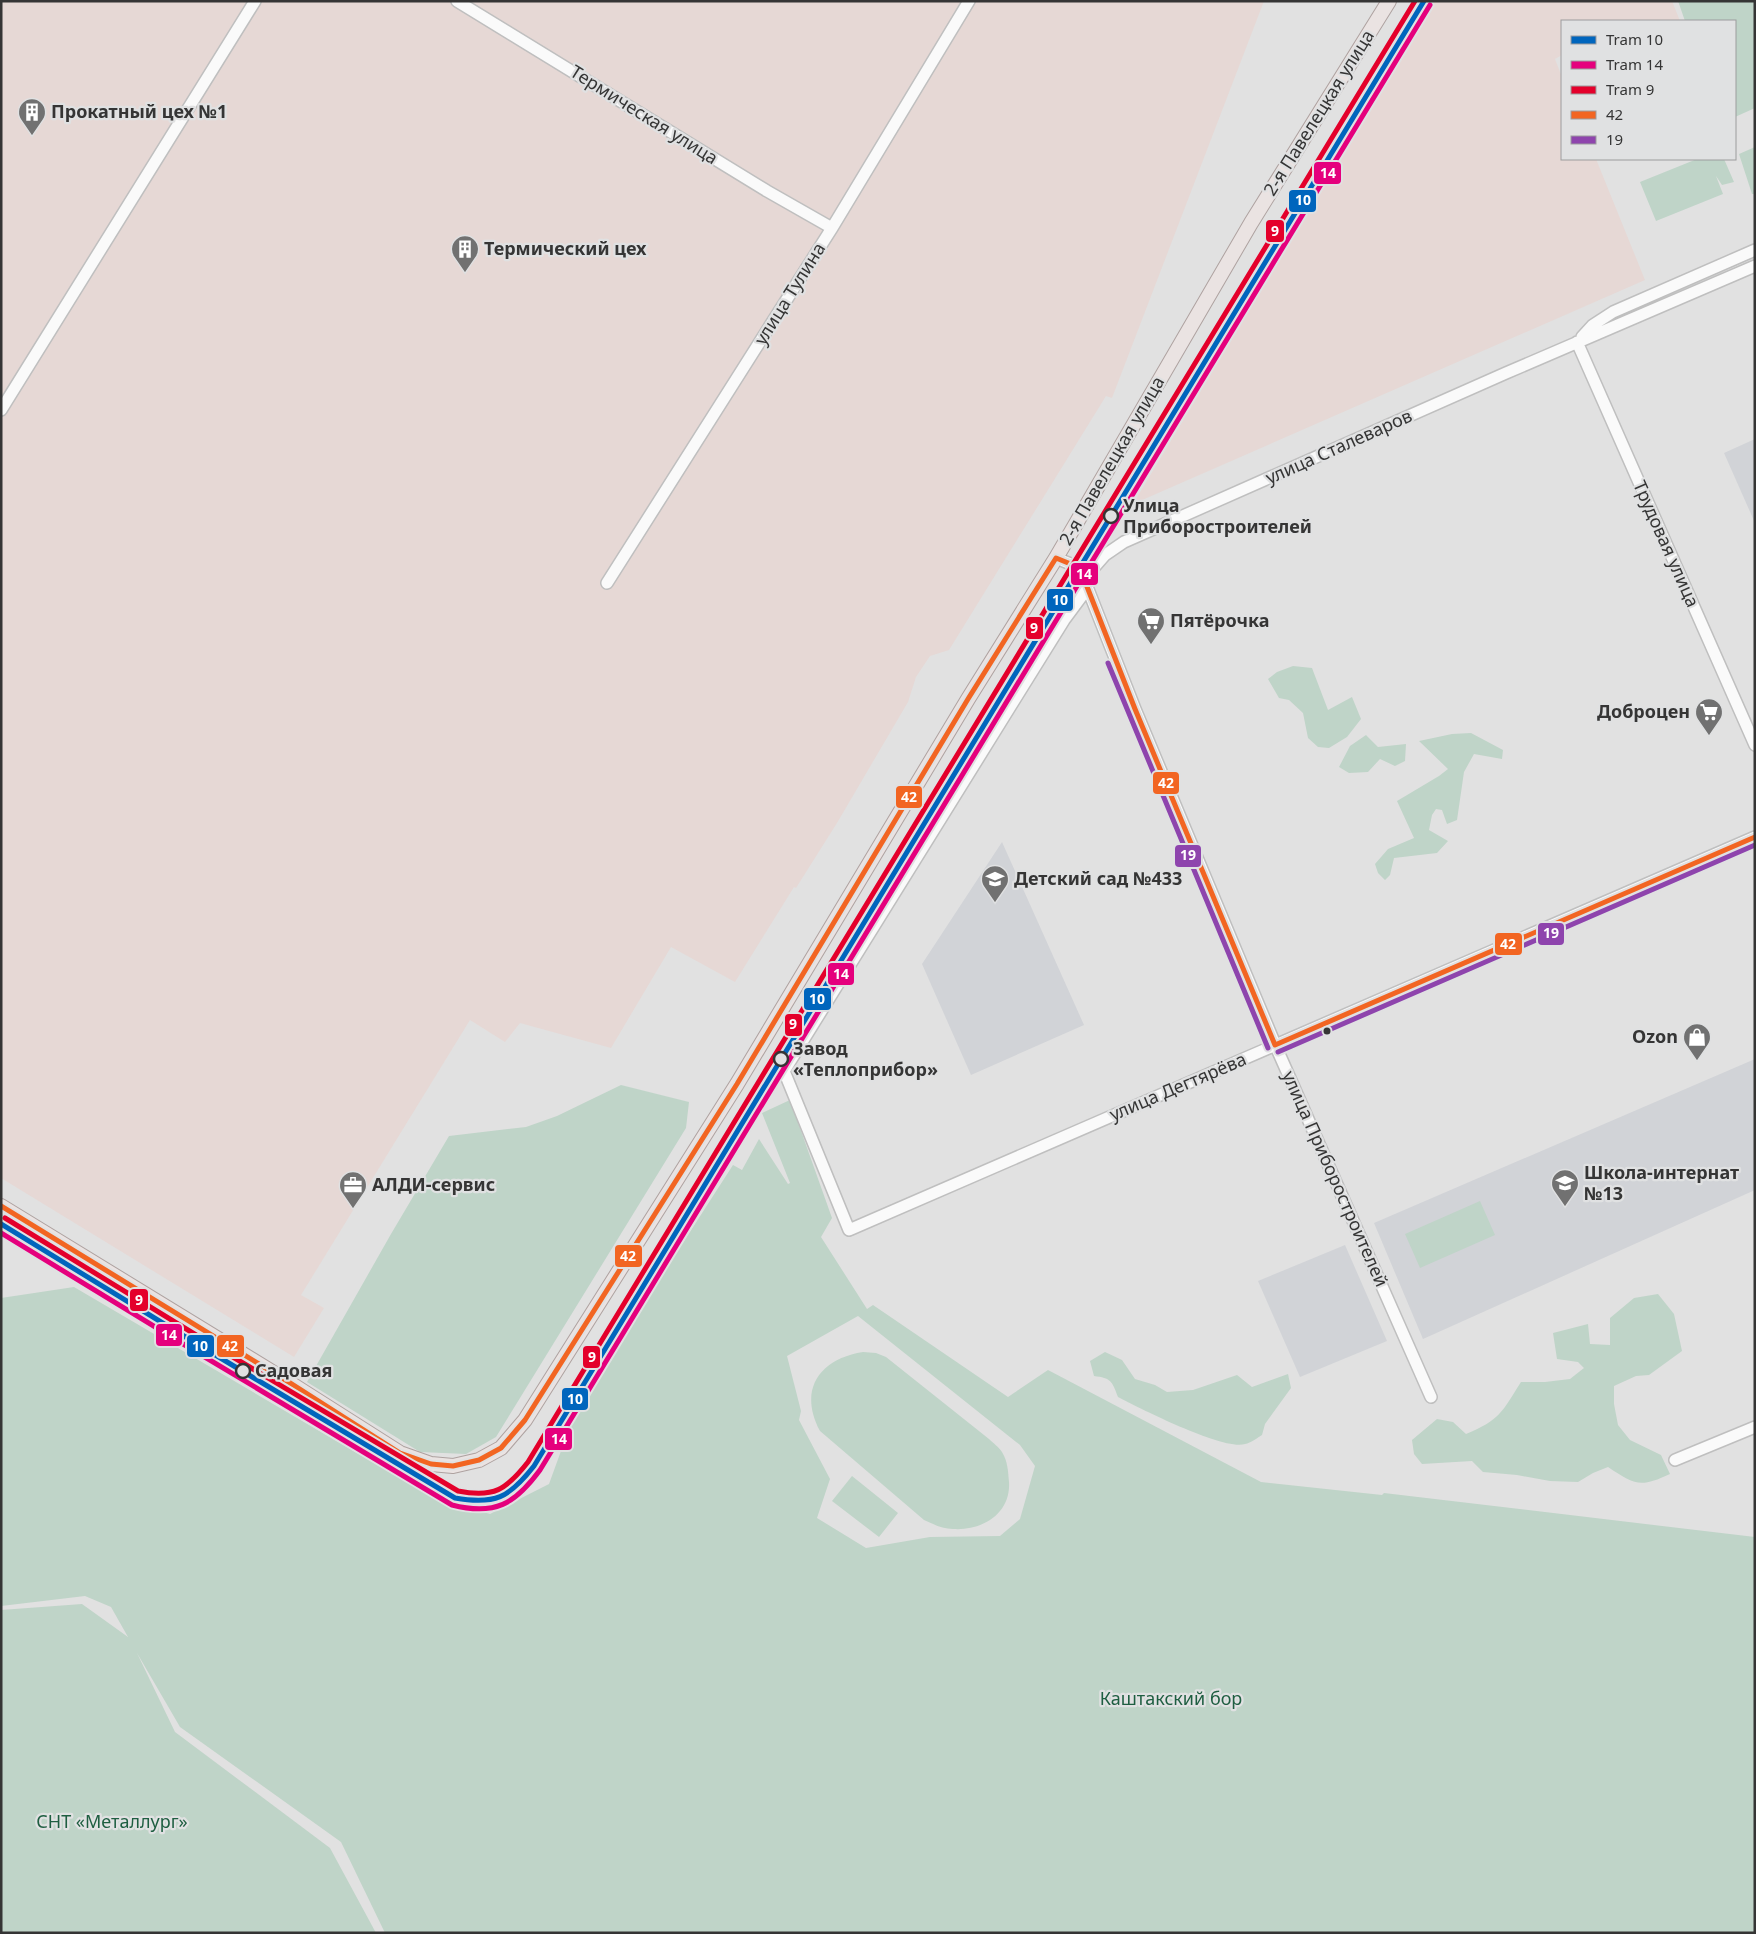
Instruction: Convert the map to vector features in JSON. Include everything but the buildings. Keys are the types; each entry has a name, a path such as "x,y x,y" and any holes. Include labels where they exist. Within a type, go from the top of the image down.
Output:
{"main road":[{"name":"2-я Павелецкая улица","path":"1,1206 400,1453 431,1464 452,1466 479,1460 501,1448 525,1420 737,1084 968,699 1056,558 1251,223 1389,1"}],"street":[{"path":"1,410 255,1"},
{"name":"Термическая улица","path":"456,1 767,191 832,228"},
{"name":"улица Тулина","path":"607,583 832,228 969,1"},
{"name":"улица Сталеваров","path":"1577,342 1593,325 1613,312 1755,250"},
{"name":"улица Сталеваров","path":"849,1230 784,1071 1085,584 1105,555 1124,542 1577,342 1755,266"},
{"name":"Трудовая улица","path":"1577,342 1755,745"},
{"name":"улица Приборостроителей","path":"1056,558 1078,568 1275,1045 1431,1397"},
{"name":"улица Дегтярёва","path":"849,1230 1755,837"},
{"path":"1675,1460 1755,1427"}],"shaded area":[{"path":"1,1 1264,1 1112,398 1106,396 949,650 930,656 916,677 908,702 837,823 796,888 794,887 735,982 671,947 611,1048 520,1023 505,1042 470,1020 301,1295 324,1308 294,1357 1,1178"},
{"path":"1434,1 1672,1 1680,20 1561,20 1561,56 1555,59 1561,74 1561,160 1596,160 1645,280 1133,504"},
{"path":"1755,439 1755,523 1724,453"},
{"name":"Детский сад №433","path":"1002,842 1084,1025 971,1075 922,964"},
{"name":"Школа-интернат №13","path":"1755,1059 1755,1190 1423,1339 1374,1223"},
{"path":"1345,1245 1387,1341 1300,1377 1258,1281"}],"green space":[{"path":"1678,1 1755,1 1755,108 1736,117 1736,20 1685,20"},
{"path":"1755,147 1755,194 1752,194 1739,154"},
{"path":"1695,160 1724,160 1734,182 1722,185 1716,176 1723,194 1656,221 1640,182"},
{"path":"1293,666 1312,668 1328,710 1352,697 1361,719 1347,737 1329,748 1318,747 1308,738 1303,713 1289,700 1279,698 1268,679 1277,672"},
{"path":"1471,733 1503,750 1502,759 1474,754 1464,772 1457,820 1447,824 1442,810 1436,809 1432,815 1429,830 1448,841 1437,853 1394,858 1390,875 1385,880 1378,873 1375,864 1388,849 1414,838 1397,801 1448,769 1419,741 1452,734"},
{"path":"1366,735 1378,747 1406,744 1405,761 1395,766 1380,759 1368,772 1349,773 1339,767 1350,746"},
{"path":"621,1085 689,1102 686,1128 496,1437 466,1454 420,1452 307,1382 449,1136 526,1127 557,1116"},
{"name":"Каштакский бор","path":"790,1100 832,1218 821,1237 867,1309 873,1305 1008,1397 1048,1370 1261,1482 1382,1495 1384,1493 1755,1537 1755,1933 385,1933 341,1842 180,1727 137,1653 175,1732 330,1848 376,1933 1,1933 1,1610 82,1604 128,1637 111,1607 85,1596 1,1606 1,1298 74,1287 430,1496 490,1514 549,1484 577,1407 733,1165 742,1170 759,1139 788,1184 790,1183 762,1113","holes":["858,1316 1020,1445 1035,1466 1020,1519 1000,1536 930,1537 866,1548 817,1518 830,1479 799,1420 801,1411 787,1356"]},
{"path":"1480,1201 1495,1235 1420,1268 1405,1234"},
{"path":"1658,1294 1674,1314 1682,1351 1649,1375 1636,1376 1614,1386 1614,1404 1618,1425 1630,1440 1661,1455 1670,1474 1644,1483 1638,1483 1625,1478 1608,1467 1578,1482 1550,1481 1517,1475 1483,1472 1472,1461 1422,1464 1414,1454 1412,1440 1437,1419 1453,1422 1466,1434 1486,1424 1499,1414 1521,1382 1570,1379 1584,1368 1578,1362 1557,1359 1553,1333 1588,1324 1590,1344 1610,1345 1610,1318 1634,1298"},
{"path":"863,1352 876,1353 886,1357 1001,1450 1007,1467 1008,1493 1005,1503 993,1518 974,1527 964,1529 945,1528 924,1520 820,1431 811,1402 812,1390 817,1379 824,1369 835,1362"},
{"path":"1105,1352 1122,1360 1135,1379 1155,1385 1167,1392 1193,1390 1237,1375 1252,1387 1288,1374 1291,1388 1265,1424 1262,1435 1252,1442 1234,1444 1201,1435 1118,1397 1110,1381 1094,1376 1090,1361"},
{"path":"852,1476 898,1513 879,1537 832,1501"}],"tram line":[{"name":"9","path":"5,1218 201,1338 458,1491 470,1493 490,1492 498,1490 513,1479 528,1462 1415,1"},
{"name":"10","path":"1,1224 455,1498 469,1500 491,1499 509,1492 534,1466 1424,1"},
{"name":"14","path":"1,1233 452,1505 480,1509 492,1508 513,1499 531,1482 540,1470 1430,5"}],"transit line":[{"name":"42","path":"1,1206 290,1383 400,1453 431,1464 453,1466 479,1460 501,1448 525,1420 737,1084 968,699 1056,558 1078,567 1084,579 1135,709 1275,1045 1755,837"},
{"name":"19","path":"1108,663 1268,1048"},
{"name":"19","path":"1278,1052 1755,845"}],"place":[{"name":"Прокатный цех №1","path":"32,136"},
{"name":"Термический цех","path":"465,273"},
{"name":"Улица Приборостроителей","path":"1111,516"},
{"name":"Пятёрочка","path":"1151,645"},
{"name":"Доброцен","path":"1709,736"},
{"name":"Детский сад №433","path":"995,903"},
{"name":"Завод «Теплоприбор»","path":"781,1059"},
{"name":"Ozon","path":"1697,1061"},
{"name":"Школа-интернат №13","path":"1565,1207"},
{"name":"АЛДИ-сервис","path":"353,1209"},
{"name":"Садовая","path":"243,1371"}],"park label":[{"name":"СНТ «Металлург»","path":"112,1822"}]}
